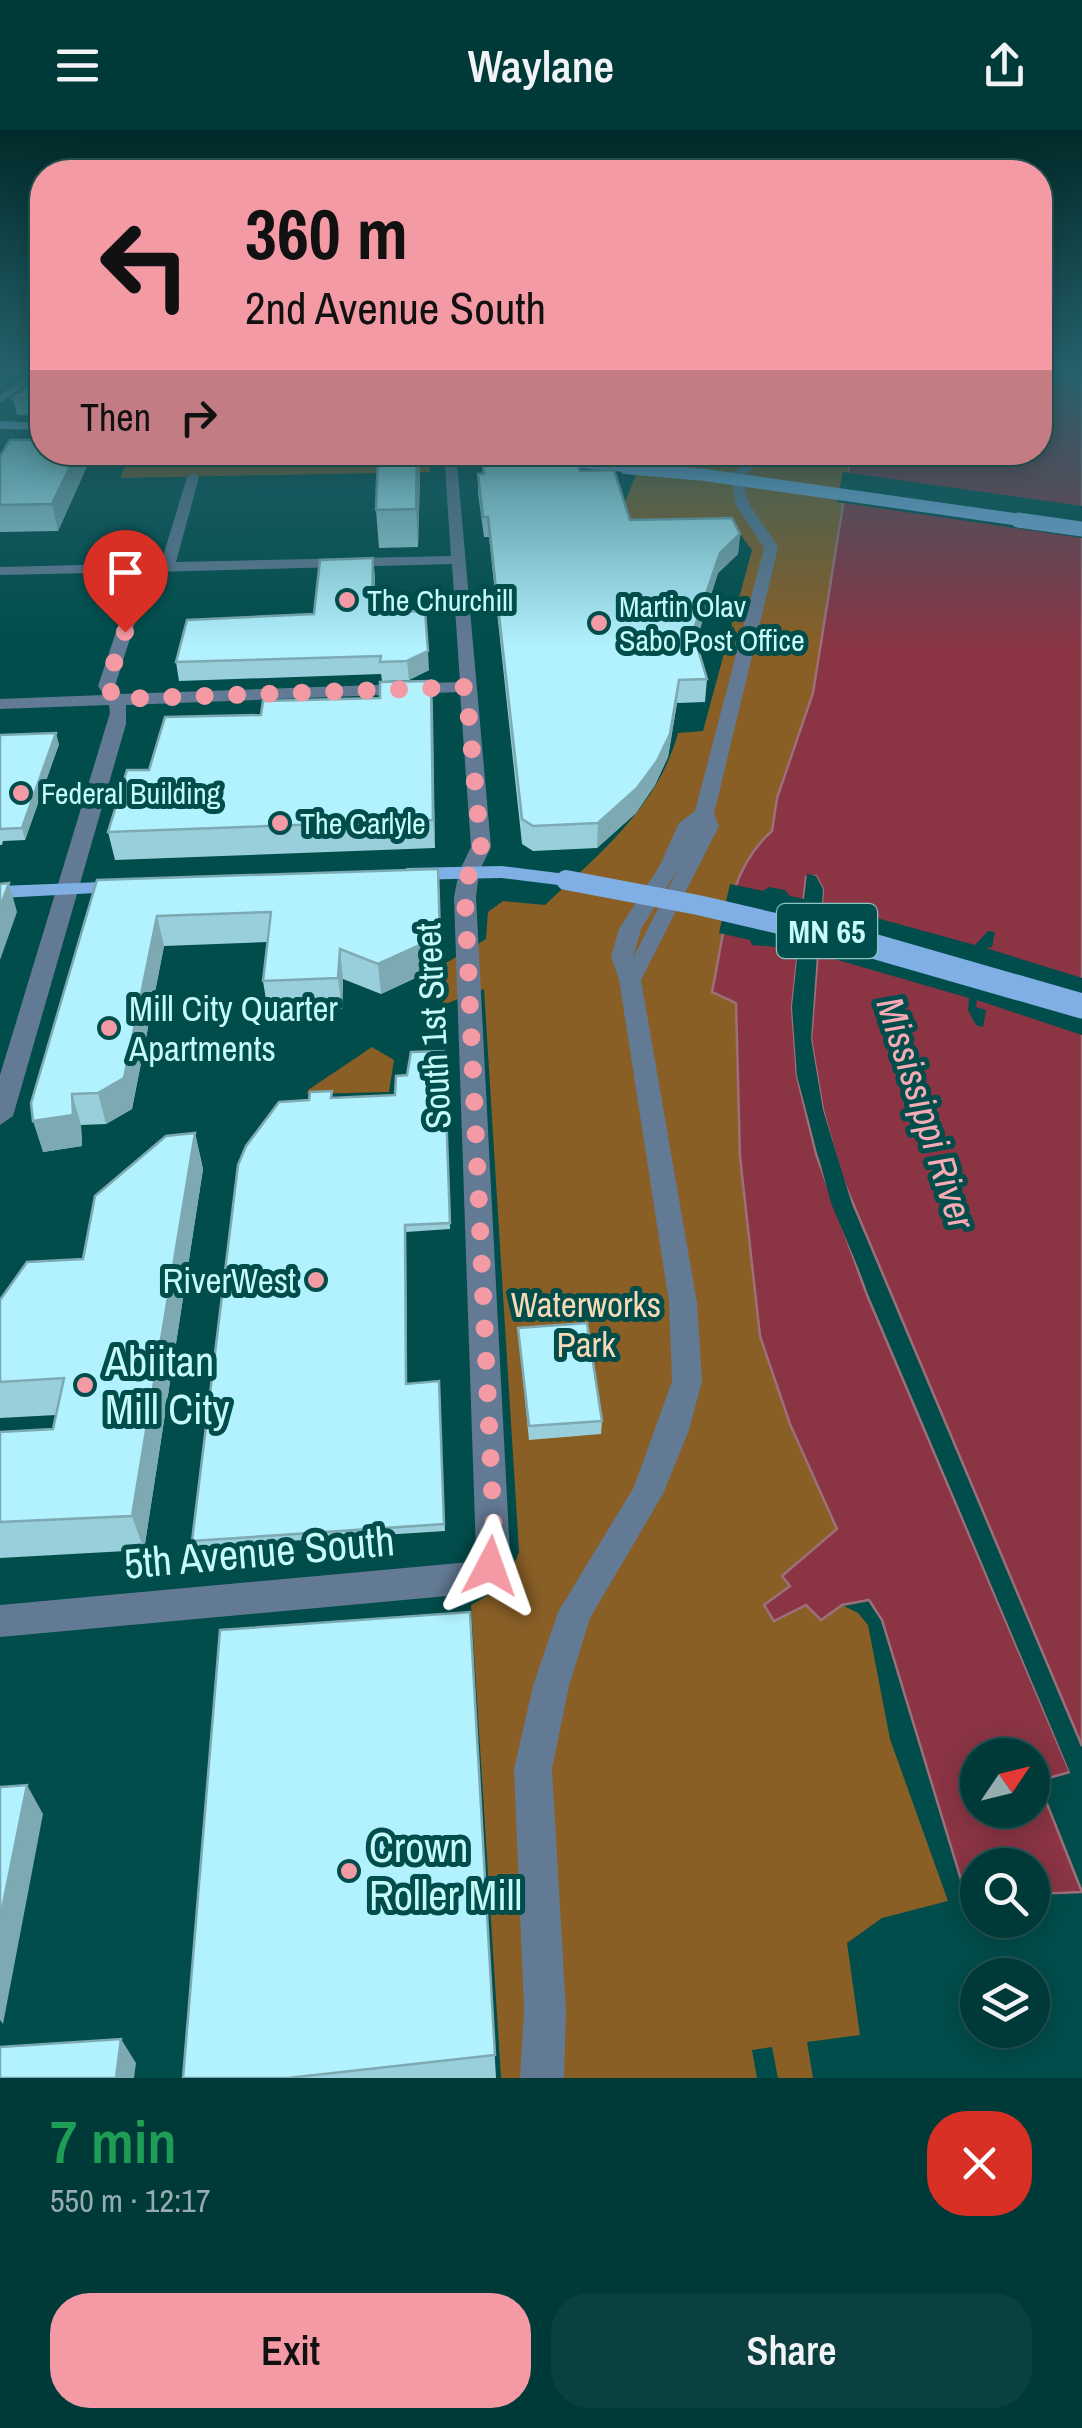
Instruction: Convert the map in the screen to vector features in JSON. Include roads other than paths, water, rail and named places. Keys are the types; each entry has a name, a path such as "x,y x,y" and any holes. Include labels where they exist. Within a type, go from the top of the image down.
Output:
{"main road":[{"path":"645,465 1082,529"},
{"path":"710,465 1082,515"},
{"name":"MN 65","path":"383,876 469,872 566,880 731,909 871,942 1082,1006"},
{"path":"0,892 157,886"}],"street":[{"name":"South 1st Street","path":"450,465 481,848 469,872 466,954 494,1534"},
{"path":"542,2078 545,2010 533,1769 551,1686 574,1612 646,1494 674,1430 687,1381 682,1303 630,979 688,875 709,826 704,814 771,548 766,535 740,503 735,488 737,475 750,465"},
{"path":"168,567 193,477"},
{"path":"0,572 457,560"},
{"path":"0,1116 117,724 117,699 106,686 145,568"},
{"path":"0,704 466,687"},
{"name":"5th Avenue South","path":"0,1621 480,1577 493,1556 494,1534"}],"water":[{"name":"Mississippi River","path":"848,465 1082,465 1082,1746 841,1175 823,1110 811,1039 823,889 816,876 806,877 792,1007 797,1076 816,1154 867,1295 1070,1772 1050,1778 1050,1738 960,1738 960,1828 1050,1828 1050,1811 1082,1892 1050,1893 1050,1848 960,1848 960,1876 882,1620 869,1600 842,1605 821,1620 806,1605 774,1621 764,1605 790,1586 782,1576 837,1529 790,1424 760,1336 740,1157 736,1003 712,992 736,884 757,847 772,831 777,798 813,693"}],"place":[{"name":"The Churchill","path":"347,600"},
{"name":"Martin Olav Sabo Post Office","path":"599,623"},
{"name":"Federal Building","path":"21,793"},
{"name":"The Carlyle","path":"280,823"},
{"name":"Mill City Quarter Apartments","path":"109,1028"},
{"name":"RiverWest","path":"316,1280"},
{"name":"Abiitan Mill City","path":"85,1385"},
{"name":"Crown Roller Mill","path":"349,1871"}],"park label":[{"name":"Waterworks Park","path":"586,1324"}]}
